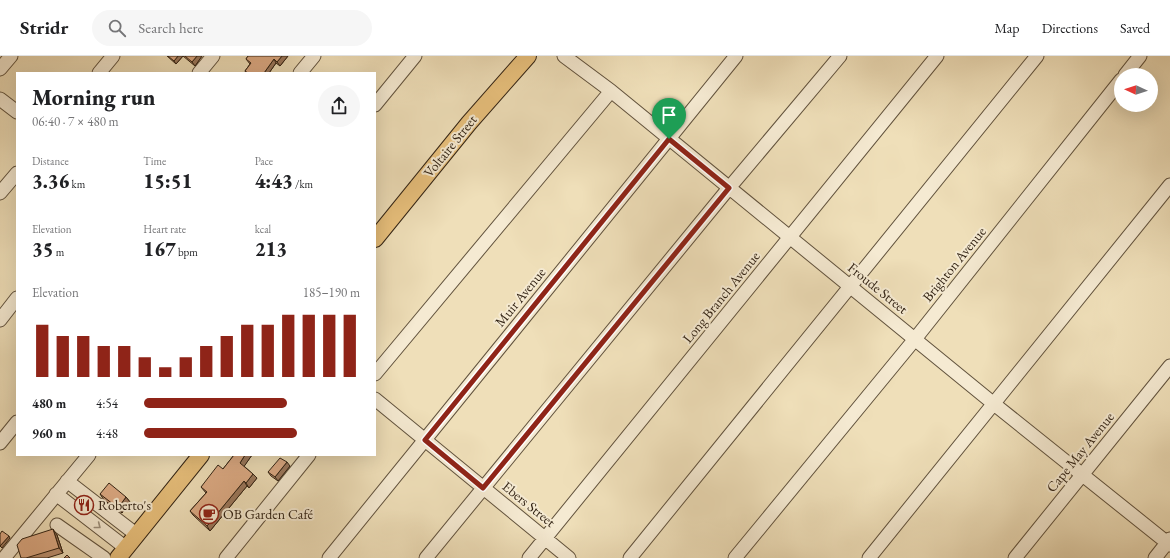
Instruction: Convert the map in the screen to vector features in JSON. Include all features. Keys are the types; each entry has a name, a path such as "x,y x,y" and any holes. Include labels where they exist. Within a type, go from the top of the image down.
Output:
{"main road":[{"name":"Voltaire Street","path":"376,238 469,123 528,56"},
{"path":"122,553 200,456"}],"street":[{"path":"0,70 11,56"},
{"path":"100,72 113,56"},
{"path":"200,72 213,56"},
{"path":"301,72 314,56"},
{"path":"376,104 415,56"},
{"name":"Froude Street","path":"564,56 611,91 994,404 1169,542"},
{"name":"Muir Avenue","path":"329,558 736,56"},
{"path":"426,558 729,188 840,56"},
{"name":"Long Branch Avenue","path":"529,558 937,56"},
{"path":"630,558 1037,56"},
{"path":"1131,68 1140,56"},
{"name":"Brighton Avenue","path":"735,558 915,339 1114,89"},
{"path":"376,373 611,91"},
{"path":"0,99 16,111"},
{"path":"0,193 16,174"},
{"path":"869,558 1170,185"},
{"path":"0,320 16,299"},
{"name":"Cape May Avenue","path":"1015,558 1170,366"},
{"name":"Ebers Street","path":"376,400 569,558"},
{"path":"0,443 16,423"},
{"path":"4,558 88,456"},
{"path":"226,558 308,456"},
{"path":"67,481 137,535"},
{"path":"56,494 122,553"},
{"path":"57,525 104,558"},
{"path":"1155,558 1169,542"}],"building":[{"path":"168,56 178,56 174,61"},
{"path":"185,56 197,56 192,62"},
{"path":"248,56 282,56 277,62 274,59 265,72 245,71 251,63 246,59"},
{"path":"233,456 244,456 240,463 253,474 246,483 244,481 207,526 190,511 207,492 201,487 218,465 223,469"},
{"path":"280,458 287,462 275,477 268,472"},
{"path":"109,483 126,497 118,508 100,494"},
{"path":"53,529 59,548 26,558 21,558 17,545 22,539"},
{"path":"2,531 9,536 0,546 0,534"}],"place":[{"name":"Roberto's","path":"84,505"},
{"name":"OB Garden Café","path":"209,514"}],"route":[{"path":"669,139 729,188 483,488 425,440 669,139"}]}
